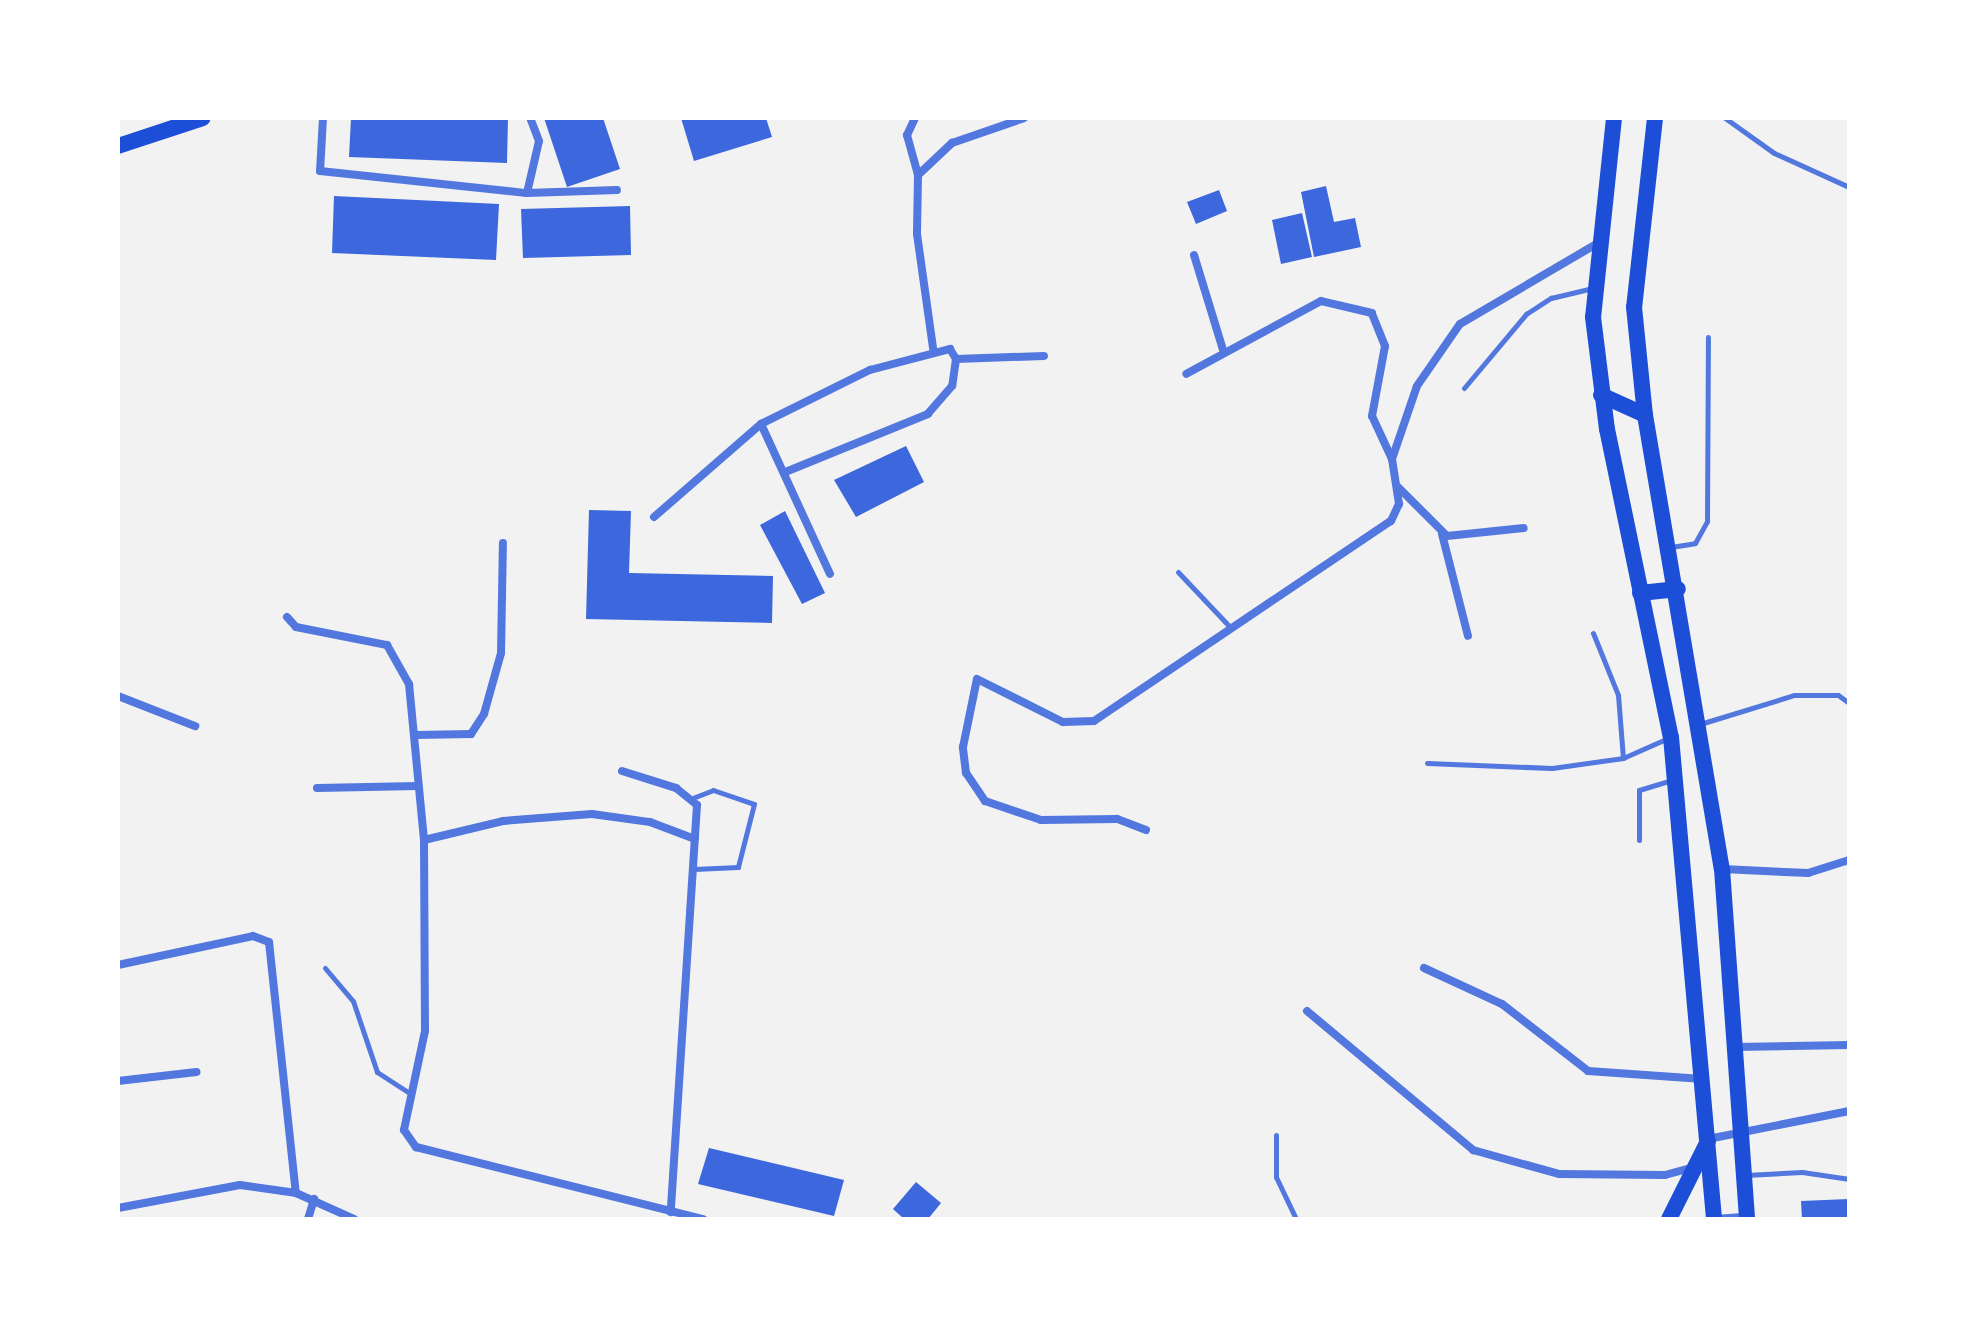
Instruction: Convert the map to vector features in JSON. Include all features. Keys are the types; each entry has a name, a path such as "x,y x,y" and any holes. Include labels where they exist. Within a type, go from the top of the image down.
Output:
{"main road":[{"path":"118,146 203,118"},
{"path":"1614,118 1594,288 1601,395 1671,737 1704,1079 1714,1219"},
{"path":"1655,118 1634,307 1645,415 1678,589 1722,869 1746,1218"},
{"path":"1601,395 1645,415"},
{"path":"1640,593 1678,589"},
{"path":"1669,1219 1708,1139"}],"street":[{"path":"323,118 320,171 527,193 617,190"},
{"path":"527,193 539,141 530,118"},
{"path":"915,118 907,135 918,175 917,234 933,348"},
{"path":"918,175 952,143 1024,118"},
{"path":"1392,459 1417,386 1460,324 1598,243"},
{"path":"1194,255 1223,350"},
{"path":"1146,830 1117,819 1041,820 985,801 966,773 969,693 985,679 1063,722 1094,721 1229,626 1391,521 1398,486 1392,459 1372,416 1385,346 1372,313 1321,301 1223,350 1186,374"},
{"path":"654,517 761,424 933,348 950,349 956,359 952,386 928,414 785,472"},
{"path":"956,359 1044,356"},
{"path":"761,424 830,574"},
{"path":"1398,486 1442,534 1468,636"},
{"path":"1442,534 1524,528"},
{"path":"416,735 471,734 484,714 501,653 503,543"},
{"path":"287,617 296,627 387,645 409,684 424,840 425,1031 404,1130 416,1147 703,1219"},
{"path":"118,696 195,726"},
{"path":"622,771 690,799 697,805 671,1212"},
{"path":"317,788 418,786"},
{"path":"424,840 503,821 592,814 650,822 695,839"},
{"path":"1722,869 1808,873 1849,860"},
{"path":"118,965 253,936 269,942 296,1193"},
{"path":"1424,968 1502,1004 1588,1071 1704,1079"},
{"path":"1307,1011 1473,1150 1559,1174 1665,1175 1695,1167"},
{"path":"1736,1047 1849,1045"},
{"path":"118,1081 196,1072"},
{"path":"1708,1139 1849,1111"},
{"path":"118,1208 240,1185 296,1193 354,1219"},
{"path":"308,1219 314,1199"},
{"path":"1714,1219 1746,1218"}],"lane":[{"path":"1725,118 1774,153 1849,187"},
{"path":"1464,388 1526,314 1551,298 1594,288"},
{"path":"1670,547 1695,543 1707,521 1708,337"},
{"path":"1178,572 1229,626"},
{"path":"1593,633 1618,695 1623,758"},
{"path":"1699,724 1794,695 1838,695 1849,703"},
{"path":"1427,763 1552,768 1623,758 1671,737"},
{"path":"1639,840 1639,790 1676,780"},
{"path":"690,799 713,790 754,804 738,867 717,874 693,869"},
{"path":"325,968 353,1001 377,1072 412,1094"},
{"path":"1276,1135 1276,1177 1296,1219"},
{"path":"1745,1175 1802,1172 1849,1179"}],"building":[{"path":"351,118 508,118 507,163 349,157"},
{"path":"544,118 603,118 620,169 567,187"},
{"path":"681,118 766,118 772,137 694,161"},
{"path":"1326,186 1334,222 1355,218 1361,247 1314,257 1301,192"},
{"path":"1219,190 1227,211 1196,224 1187,202"},
{"path":"334,196 499,204 496,260 332,253"},
{"path":"630,206 631,255 523,258 521,209"},
{"path":"1302,213 1312,257 1281,264 1272,220"},
{"path":"906,446 924,482 856,517 834,480"},
{"path":"589,510 631,511 629,573 773,576 772,623 586,619"},
{"path":"785,511 825,593 802,604 760,525"},
{"path":"709,1148 844,1180 834,1216 698,1184"},
{"path":"916,1182 941,1203 928,1219 904,1219 893,1209"},
{"path":"1849,1199 1849,1219 1802,1219 1801,1201"}]}
